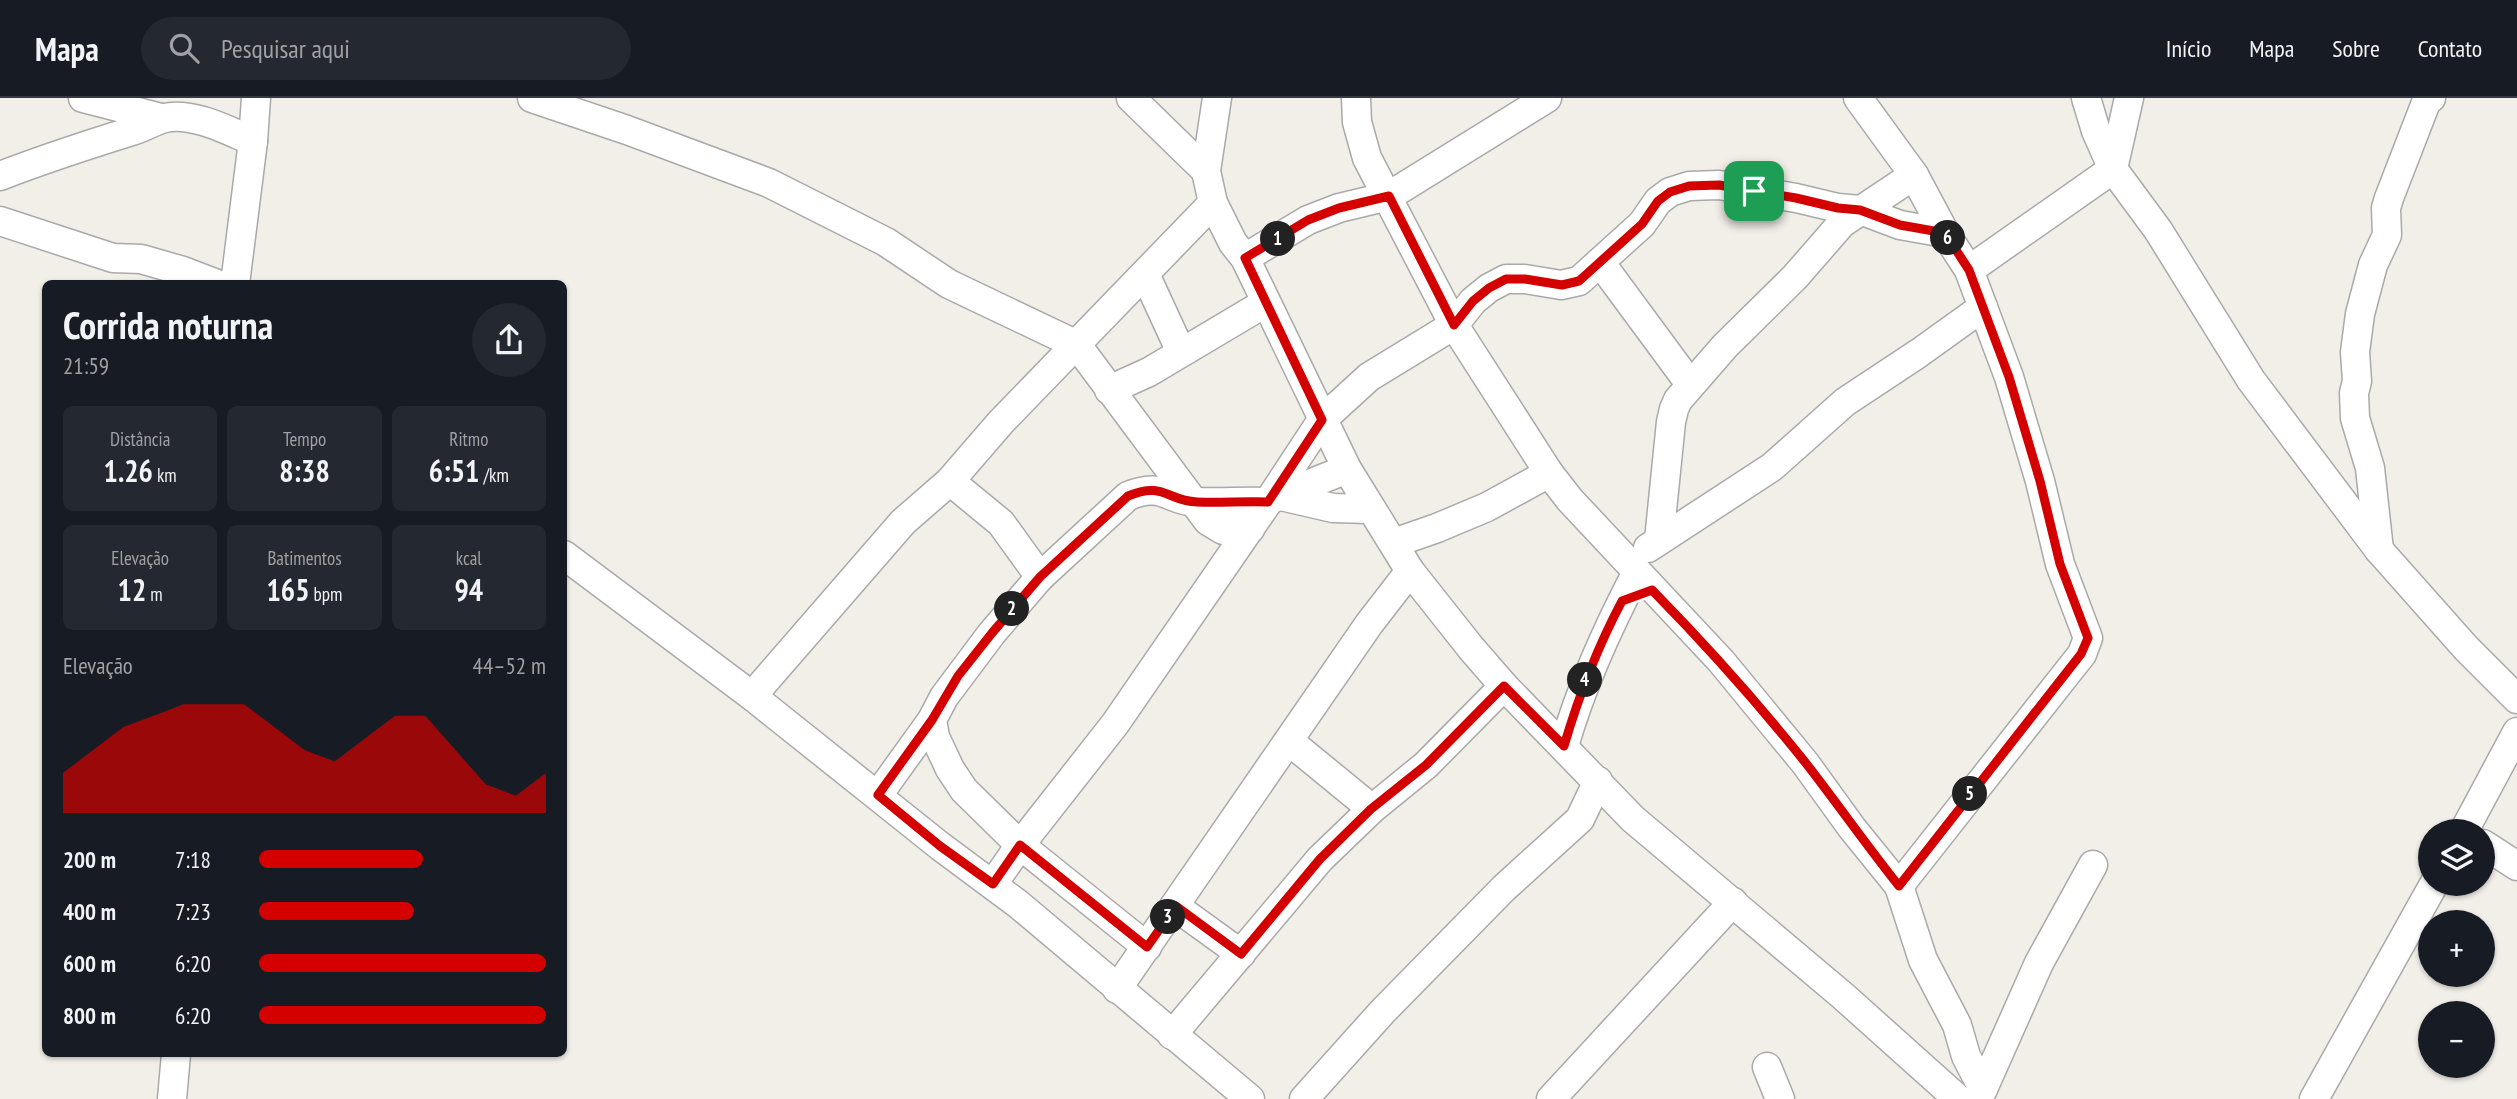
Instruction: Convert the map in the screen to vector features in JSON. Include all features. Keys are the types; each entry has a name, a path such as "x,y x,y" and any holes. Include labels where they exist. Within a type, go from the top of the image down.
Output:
{"street":[{"path":"83,98 161,118 181,117 201,121 253,141"},
{"path":"236,280 256,98"},
{"path":"532,98 769,183 886,242 949,284 1077,345 1208,521 1223,530 1250,529"},
{"path":"1132,98 1206,171"},
{"path":"1217,98 1206,171 1213,204 1233,243 1245,258 1347,469 1410,571 1504,686 1633,819 1973,1096"},
{"path":"1356,98 1362,145 1454,325 1549,473 1570,500 1738,681 1899,886 1923,960 1957,1025 1973,1096"},
{"path":"1245,258 1308,220 1339,208 1389,196 1547,98"},
{"path":"1858,98 1914,175 1945,233 1969,270 2009,377 2040,481 2060,564 2088,638 2081,654 1899,886"},
{"path":"2086,98 2096,131 2113,169 2158,230 2251,380 2379,550 2466,648 2517,699"},
{"path":"1969,270 2113,169 2129,98"},
{"path":"2379,550 2370,468 2355,418 2355,352 2360,314 2373,265 2387,235 2386,208 2427,99"},
{"path":"0,176 58,153 135,130 161,118"},
{"path":"1564,746 1581,689 1598,648 1622,601 1659,540 1674,409 1690,384 1725,345 1796,277 1829,236 1860,210 1914,175"},
{"path":"993,884 1020,845 1115,724 1273,499 1322,420 1369,377 1454,325 1473,301 1489,288 1506,279 1562,285 1579,281 1642,224 1658,201 1670,192 1689,186 1719,185 1796,198 1860,210 1900,225 1945,233"},
{"path":"752,696 873,554 903,522 950,481 1001,422 1213,204"},
{"path":"0,220 113,258 141,259 207,280"},
{"path":"1600,262 1690,384"},
{"path":"1145,274 1181,352"},
{"path":"1109,390 1149,372 1265,303"},
{"path":"1659,540 1772,467 1845,402 1983,307"},
{"path":"1273,499 1347,469"},
{"path":"1394,543 1461,518 1549,473"},
{"path":"950,481 1001,523 1040,577"},
{"path":"878,795 932,720 958,676 1040,577 1128,496 1144,489 1159,490 1195,502 1273,499 1333,508 1370,509"},
{"path":"567,557 752,696 940,846 993,884 1250,1099"},
{"path":"1117,989 1368,624 1410,571"},
{"path":"1172,1035 1320,859 1371,809 1426,765 1504,686"},
{"path":"932,720 935,737 958,783 1020,845 1147,947"},
{"path":"2470,819 2517,732"},
{"path":"1289,741 1371,809"},
{"path":"1304,1099 1384,1010 1504,888 1580,818 1598,781"},
{"path":"1580,818 1633,819"},
{"path":"2495,852 2517,866"},
{"path":"1973,1096 2039,963 2093,865"},
{"path":"2314,1099 2427,896"},
{"path":"1551,1099 1733,902"},
{"path":"1176,906 1241,954"},
{"path":"172,1099 176,1057"},
{"path":"1767,1067 1780,1099"}],"route":[{"path":"1719,185 1754,191 1860,210 1900,225 1945,233 1969,270 2009,377 2040,481 2060,564 2088,638 2081,654 1899,886 1852,828 1805,763 1721,661 1652,590 1622,601 1581,689 1564,746 1504,686 1426,765 1371,809 1320,859 1241,954 1176,906 1147,947 1020,845 993,884 940,846 878,795 932,720 958,676 992,633 1040,577 1128,496 1144,489 1159,490 1195,502 1268,502 1322,420 1245,258 1308,220 1339,208 1389,196 1454,325 1473,301 1506,279 1562,285 1579,281 1642,224 1658,201 1670,192 1689,186 1719,185"}]}
